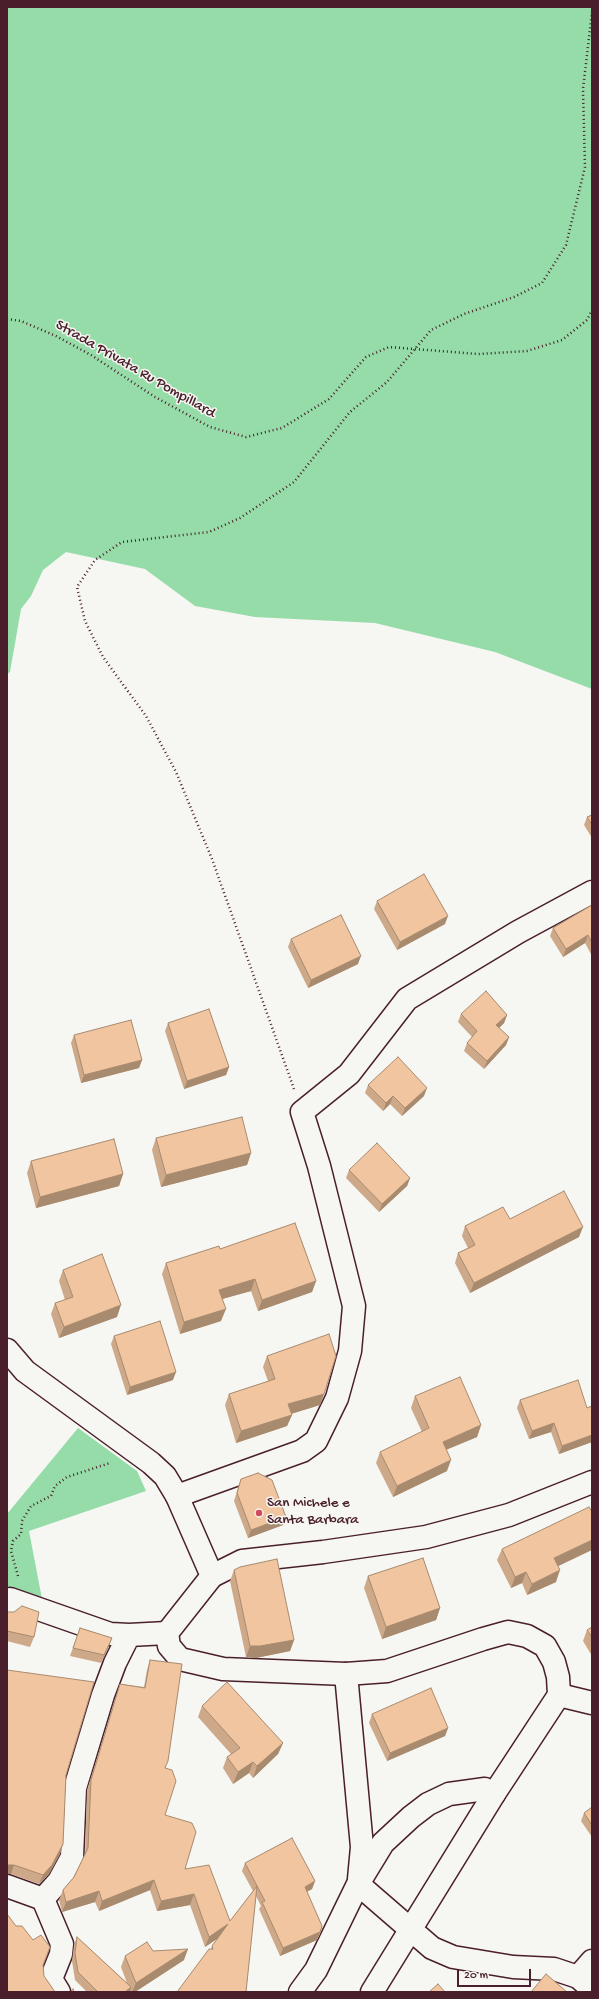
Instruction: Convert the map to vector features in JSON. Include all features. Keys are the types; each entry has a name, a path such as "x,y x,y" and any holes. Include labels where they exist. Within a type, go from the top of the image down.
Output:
{"street":[{"path":"177,1496 302,1451 316,1441 338,1398 350,1351 354,1306 320,1166 302,1112 349,1074 407,999 518,932 592,892"},
{"path":"7,1350 25,1371 151,1463 165,1476 177,1496 212,1576"},
{"path":"372,1992 494,1794 559,1695 558,1677 554,1662 545,1646 527,1636 508,1632 387,1671 346,1674 223,1669 180,1658 169,1646 167,1633 212,1576 242,1561 323,1552 426,1537 509,1515 592,1482"},
{"path":"14,1606 110,1634 129,1635 167,1633"},
{"path":"43,1899 59,1881 72,1857 75,1788 103,1695 115,1663 129,1635"},
{"path":"346,1674 362,1847 358,1884"},
{"path":"559,1695 592,1703"},
{"path":"300,1992 316,1970 358,1884 384,1843 411,1817 428,1804 449,1794 465,1790 485,1789 494,1794"},
{"path":"358,1884 432,1948 453,1957 513,1967 554,1970 585,1983 592,1961"},
{"path":"7,1886 43,1899 62,1944 61,1954 52,1979 59,1992"}],"path":[{"path":"302,1112 280,1046 212,859 176,772 146,716 103,657 84,621 77,587 95,560 122,542 209,532 240,518 294,482 350,412 387,382 431,330 464,314 514,298 542,283 566,245 585,167 583,88 592,12"},
{"name":"Strada Privata Ru Pompillard","path":"7,319 21,321 56,336 91,355 155,397 210,427 246,437 282,428 329,399 366,357 389,347 478,354 527,351 562,340 587,320 592,310"},
{"path":"14,1606 20,1587 11,1551 14,1541 21,1534 22,1520 31,1506 51,1496 55,1486 67,1477 84,1470 109,1462 128,1465 151,1463"}],"green space":[{"path":"7,7 592,7 592,689 495,652 375,623 255,617 195,606 145,569 66,552 43,570 31,596 21,609 10,672 7,674"},
{"path":"78,1428 137,1471 146,1491 29,1531 42,1599 7,1590 7,1514"}],"building":[{"path":"592,815 592,825 587,817"},
{"path":"424,874 448,916 400,942 377,901"},
{"path":"592,905 592,943 588,935 566,949 553,928"},
{"path":"341,915 361,956 311,980 291,939"},
{"path":"486,991 507,1015 496,1025 509,1037 487,1061 467,1043 477,1031 461,1014"},
{"path":"209,1009 229,1067 187,1081 168,1023"},
{"path":"131,1020 142,1060 84,1075 74,1035"},
{"path":"398,1057 427,1088 405,1108 393,1096 386,1103 368,1085"},
{"path":"242,1117 251,1153 166,1175 156,1138"},
{"path":"114,1139 123,1174 40,1197 31,1161"},
{"path":"377,1143 410,1178 382,1204 349,1170"},
{"path":"564,1191 583,1227 474,1283 458,1253 475,1245 465,1226 503,1207 510,1219"},
{"path":"295,1223 316,1281 262,1300 255,1279 219,1290 226,1309 184,1322 166,1263 219,1246 220,1249"},
{"path":"102,1254 121,1305 64,1327 55,1303 73,1297 63,1270"},
{"path":"160,1321 176,1372 130,1387 114,1336"},
{"path":"329,1334 336,1356 324,1394 288,1404 292,1415 241,1431 229,1394 275,1379 267,1356"},
{"path":"460,1377 481,1425 443,1442 451,1460 397,1486 380,1452 429,1428 415,1396"},
{"path":"578,1380 587,1408 592,1406 592,1435 562,1446 554,1423 532,1431 520,1400"},
{"name":"San Michele e Santa Barbara","path":"258,1473 272,1480 286,1517 251,1530 237,1493 241,1479"},
{"path":"589,1507 592,1512 592,1540 554,1558 560,1570 532,1584 526,1572 515,1577 502,1549"},
{"path":"423,1558 440,1608 386,1627 368,1576"},
{"path":"277,1559 294,1640 260,1646 250,1646 234,1570 240,1567"},
{"path":"22,1606 39,1612 34,1637 7,1631 7,1612 14,1612"},
{"path":"592,1627 592,1637 587,1630"},
{"path":"80,1628 112,1638 104,1655 73,1648"},
{"path":"150,1660 182,1664 168,1761 165,1768 172,1770 176,1781 165,1815 192,1823 196,1832 185,1869 209,1865 230,1921 257,1886 246,1992 177,1992 209,1949 213,1949 212,1946 228,1924 209,1937 194,1894 161,1901 154,1880 102,1901 99,1891 66,1902 63,1890 74,1877 88,1848 91,1780 120,1684 145,1688"},
{"path":"7,1670 94,1682 66,1775 63,1844 52,1865 43,1875 14,1865 7,1865"},
{"path":"227,1682 283,1743 257,1766 253,1762 238,1772 227,1757 240,1748 202,1706"},
{"path":"431,1688 448,1728 390,1753 372,1714"},
{"path":"592,1807 592,1825 584,1813"},
{"path":"292,1838 315,1881 305,1887 322,1926 320,1932 283,1948 262,1902 265,1901 245,1863"},
{"path":"7,1914 16,1926 22,1926 33,1940 41,1935 50,1947 43,1965 44,1976 55,1992 7,1992"},
{"path":"77,1937 131,1987 125,1992 98,1992 78,1972 75,1953"},
{"path":"147,1942 153,1951 188,1949 136,1983 125,1956"},
{"path":"546,1974 567,1992 531,1992"},
{"path":"438,1984 445,1992 429,1992"}],"place":[{"name":"San Michele e Santa Barbara","path":"259,1513"}]}
